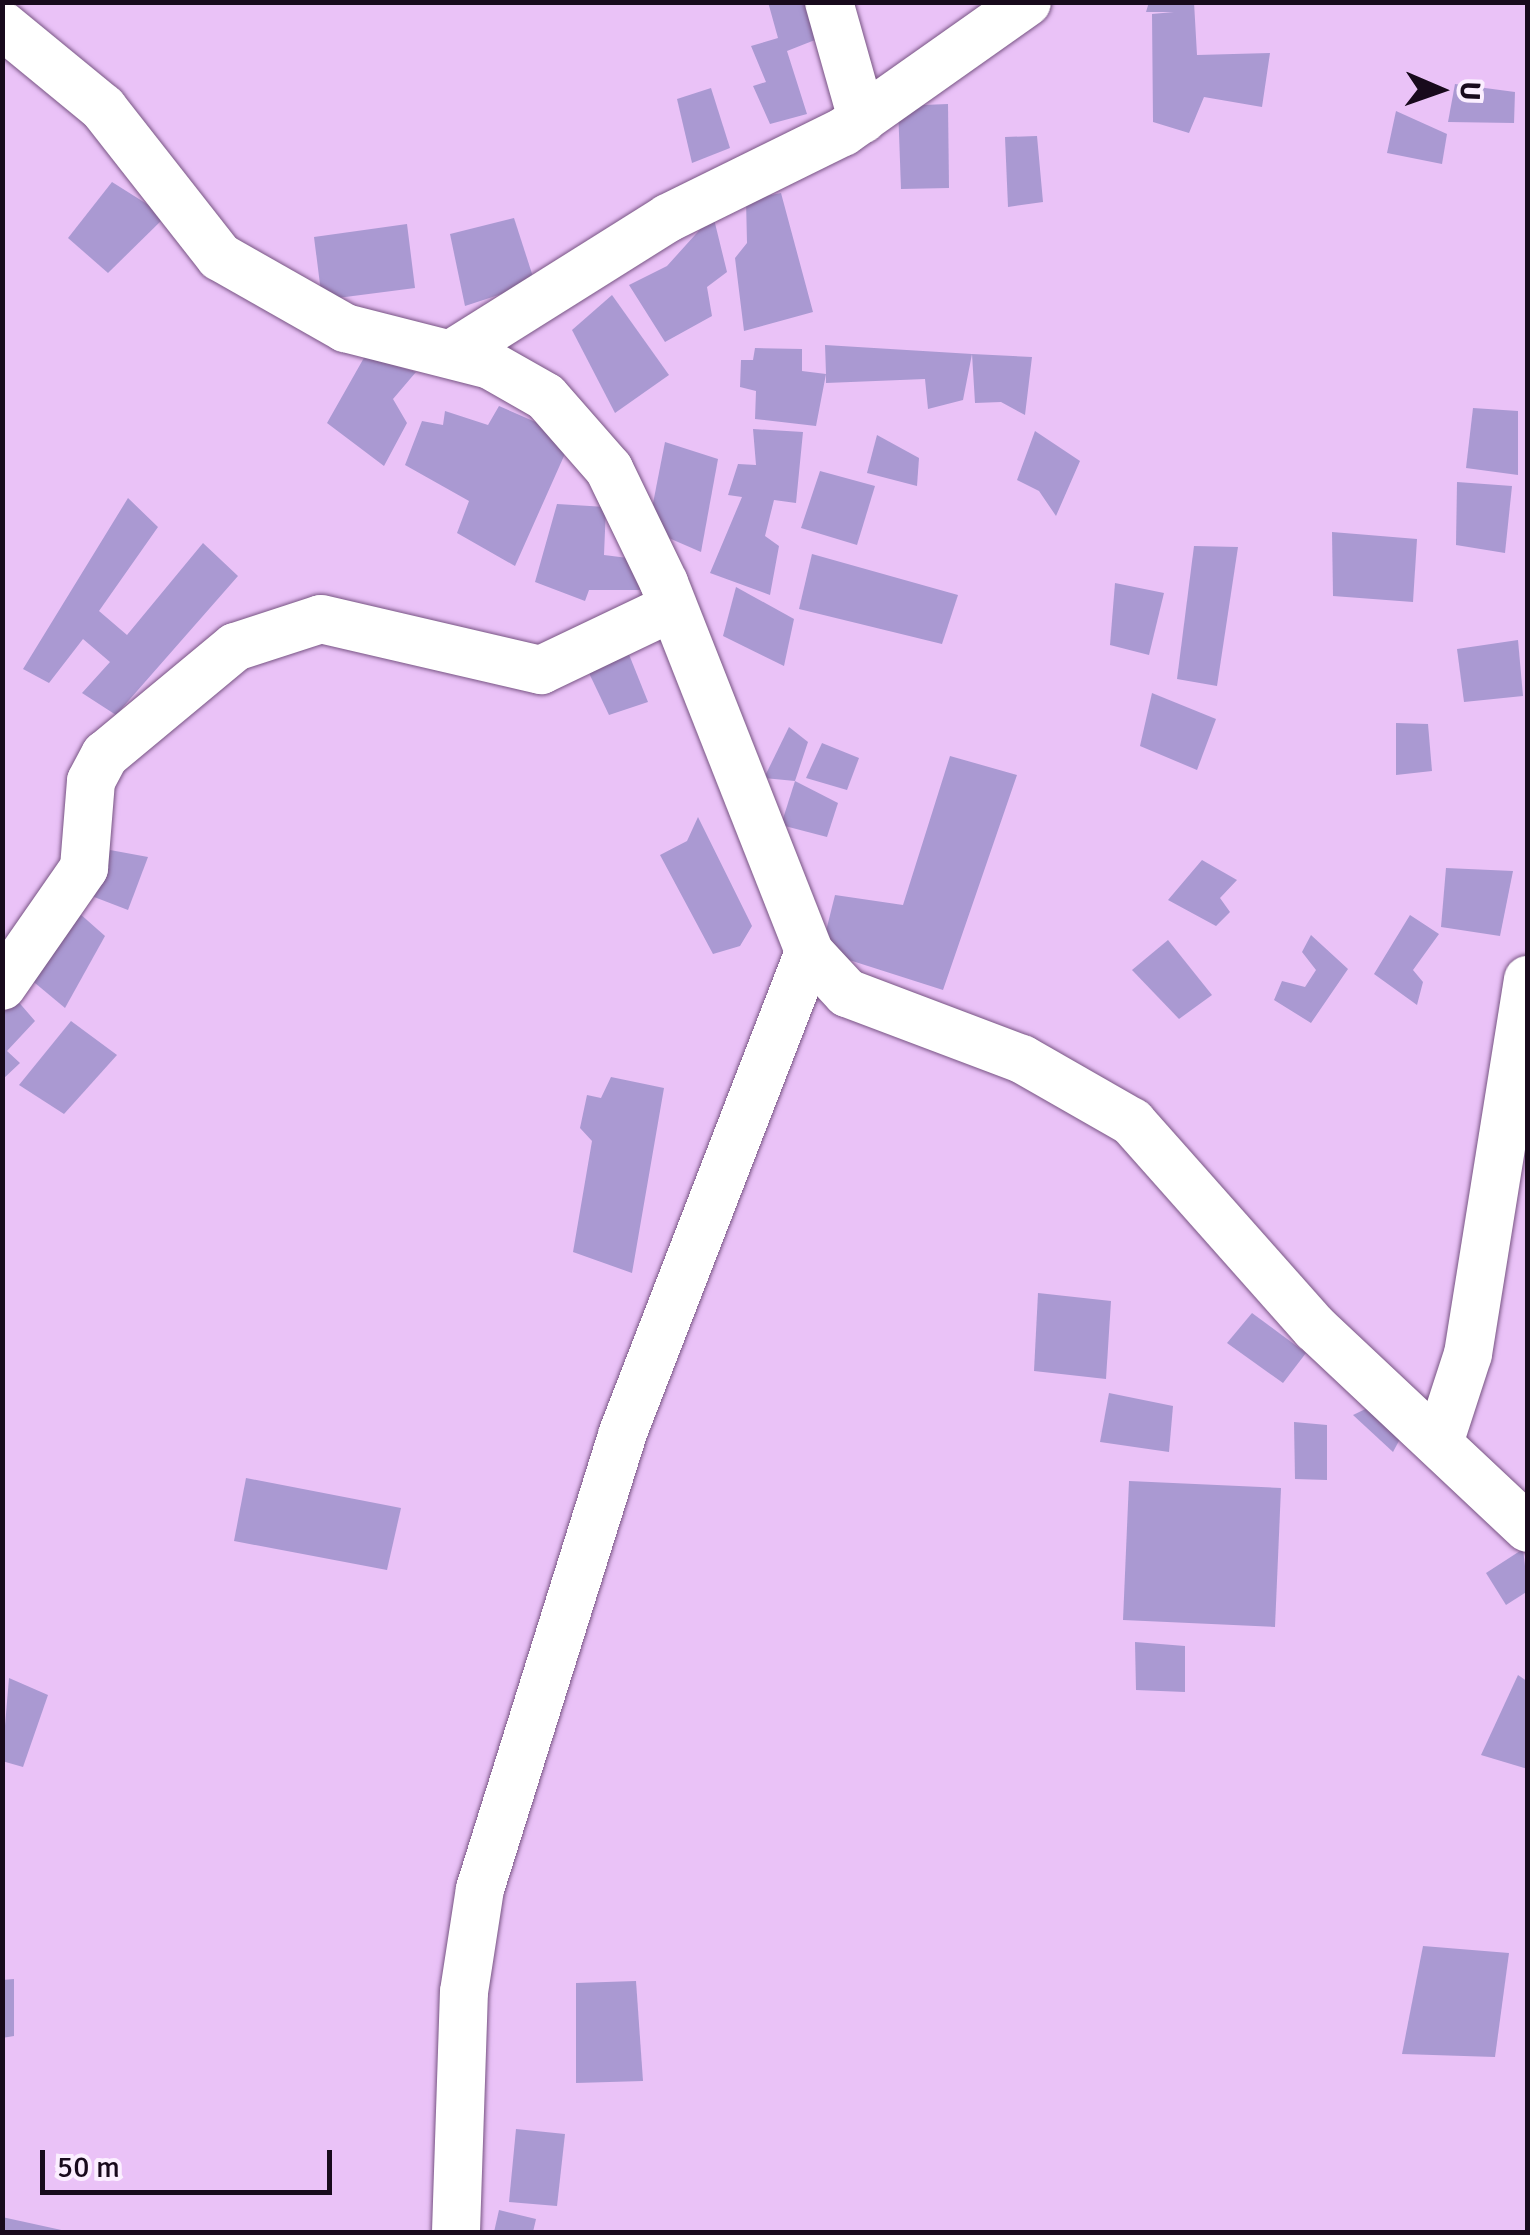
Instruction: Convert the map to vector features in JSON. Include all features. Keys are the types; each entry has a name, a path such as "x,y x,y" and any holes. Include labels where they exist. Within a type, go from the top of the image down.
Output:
{"street":[{"path":"830,2 862,119"},
{"path":"453,353 668,218 862,119 1027,2"},
{"path":"2,25 102,108 220,257 345,328 453,353 520,376 583,435 609,470 673,607 809,952 847,993 1022,1059 1132,1122 1315,1328 1440,1440 1528,1528"},
{"path":"2,986 84,868 91,781 105,754 234,647 321,619 541,670 673,607"},
{"path":"456,2232 464,1992 480,1889 622,1435 809,952"},
{"path":"1440,1440 1468,1354 1528,980"}],"building":[{"path":"768,2 811,2 820,38 787,51 807,114 770,124 753,86 766,82 751,46 778,38"},
{"path":"1149,2 1194,2 1197,55 1270,53 1262,107 1204,97 1189,133 1153,122 1152,14 1174,12 1146,12"},
{"path":"1455,84 1515,92 1514,123 1448,122"},
{"path":"711,88 730,148 692,163 677,99"},
{"path":"948,104 949,188 901,189 898,106"},
{"path":"1396,111 1447,134 1442,164 1387,153"},
{"path":"1037,136 1043,202 1008,207 1005,137"},
{"path":"112,182 166,216 108,273 68,238"},
{"path":"781,193 813,312 744,331 735,258 747,243 746,200"},
{"path":"713,215 727,272 707,287 712,316 665,342 629,285 667,266"},
{"path":"514,218 535,283 465,306 450,234"},
{"path":"407,224 415,288 322,300 314,237"},
{"path":"612,295 669,375 615,413 572,330"},
{"path":"825,345 972,354 963,400 928,409 925,379 826,383"},
{"path":"755,348 802,349 802,371 826,374 816,426 755,419 756,391 740,387 741,360 753,360"},
{"path":"972,354 1032,357 1025,415 1001,402 975,403"},
{"path":"365,356 416,372 393,399 407,423 384,466 327,423"},
{"path":"499,406 572,438 515,566 457,533 469,501 405,465 422,421 443,425 445,411 488,425"},
{"path":"1473,408 1518,411 1518,475 1466,468"},
{"path":"753,429 803,432 796,503 774,500 765,536 779,546 770,595 710,573 742,497 728,495 738,464 756,465"},
{"path":"1035,431 1080,461 1056,516 1039,491 1017,480"},
{"path":"877,435 919,458 917,486 867,473"},
{"path":"665,442 718,459 701,552 648,529"},
{"path":"820,471 875,486 857,545 801,528"},
{"path":"1457,482 1512,486 1505,553 1456,545"},
{"path":"128,498 158,527 99,611 127,635 203,543 238,576 116,715 82,693 110,662 83,639 49,683 23,669"},
{"path":"557,504 606,507 604,555 644,560 640,590 589,590 585,601 535,582"},
{"path":"1332,532 1417,539 1413,602 1333,596"},
{"path":"1194,546 1238,547 1217,686 1177,679"},
{"path":"812,554 958,595 942,644 799,609"},
{"path":"1115,583 1164,593 1149,655 1110,645"},
{"path":"736,587 794,619 784,666 723,636"},
{"path":"1518,640 1523,696 1464,702 1457,649"},
{"path":"626,647 648,702 609,715 588,671"},
{"path":"1152,693 1216,719 1197,770 1140,746"},
{"path":"1396,723 1428,724 1432,771 1396,775"},
{"path":"789,727 808,742 795,781 764,778"},
{"path":"822,743 859,758 847,790 806,778"},
{"path":"950,756 1017,775 943,990 821,951 835,895 903,905"},
{"path":"795,781 838,803 827,837 781,825"},
{"path":"698,817 752,926 740,946 713,954 660,855 687,841"},
{"path":"110,850 148,857 128,910 89,895"},
{"path":"1202,860 1237,880 1220,898 1230,912 1216,926 1168,900"},
{"path":"1446,868 1513,871 1500,936 1441,927"},
{"path":"79,913 105,936 65,1008 29,978"},
{"path":"1410,915 1439,934 1413,970 1423,982 1417,1005 1374,974"},
{"path":"1311,935 1348,969 1311,1023 1274,1000 1282,981 1305,987 1316,970 1302,952"},
{"path":"1168,940 1212,995 1179,1019 1132,970"},
{"path":"16,999 35,1021 7,1051 20,1063 2,1080 2,1014"},
{"path":"71,1021 117,1055 64,1114 19,1085"},
{"path":"611,1077 664,1088 632,1273 573,1252 592,1141 580,1128 587,1095 601,1098"},
{"path":"1038,1293 1111,1301 1106,1379 1034,1371"},
{"path":"1252,1313 1306,1353 1283,1383 1227,1343"},
{"path":"1109,1393 1173,1406 1169,1452 1100,1442"},
{"path":"1378,1403 1407,1426 1393,1452 1353,1415"},
{"path":"1294,1422 1327,1425 1327,1480 1295,1479"},
{"path":"246,1478 401,1508 387,1570 234,1541"},
{"path":"1129,1481 1281,1488 1275,1627 1123,1620"},
{"path":"1523,1549 1528,1591 1506,1605 1486,1573"},
{"path":"1135,1642 1185,1646 1185,1692 1136,1690"},
{"path":"1518,1675 1528,1682 1528,1769 1481,1755"},
{"path":"9,1678 48,1695 23,1767 2,1761"},
{"path":"1423,1946 1509,1953 1495,2057 1402,2054"},
{"path":"14,1979 14,2036 2,2038 2,1980"},
{"path":"636,1981 643,2081 576,2083 576,1983"},
{"path":"516,2129 565,2134 557,2206 509,2202"},
{"path":"499,2210 536,2219 533,2232 494,2232"},
{"path":"2,2217 66,2231 66,2232 2,2232"}]}
